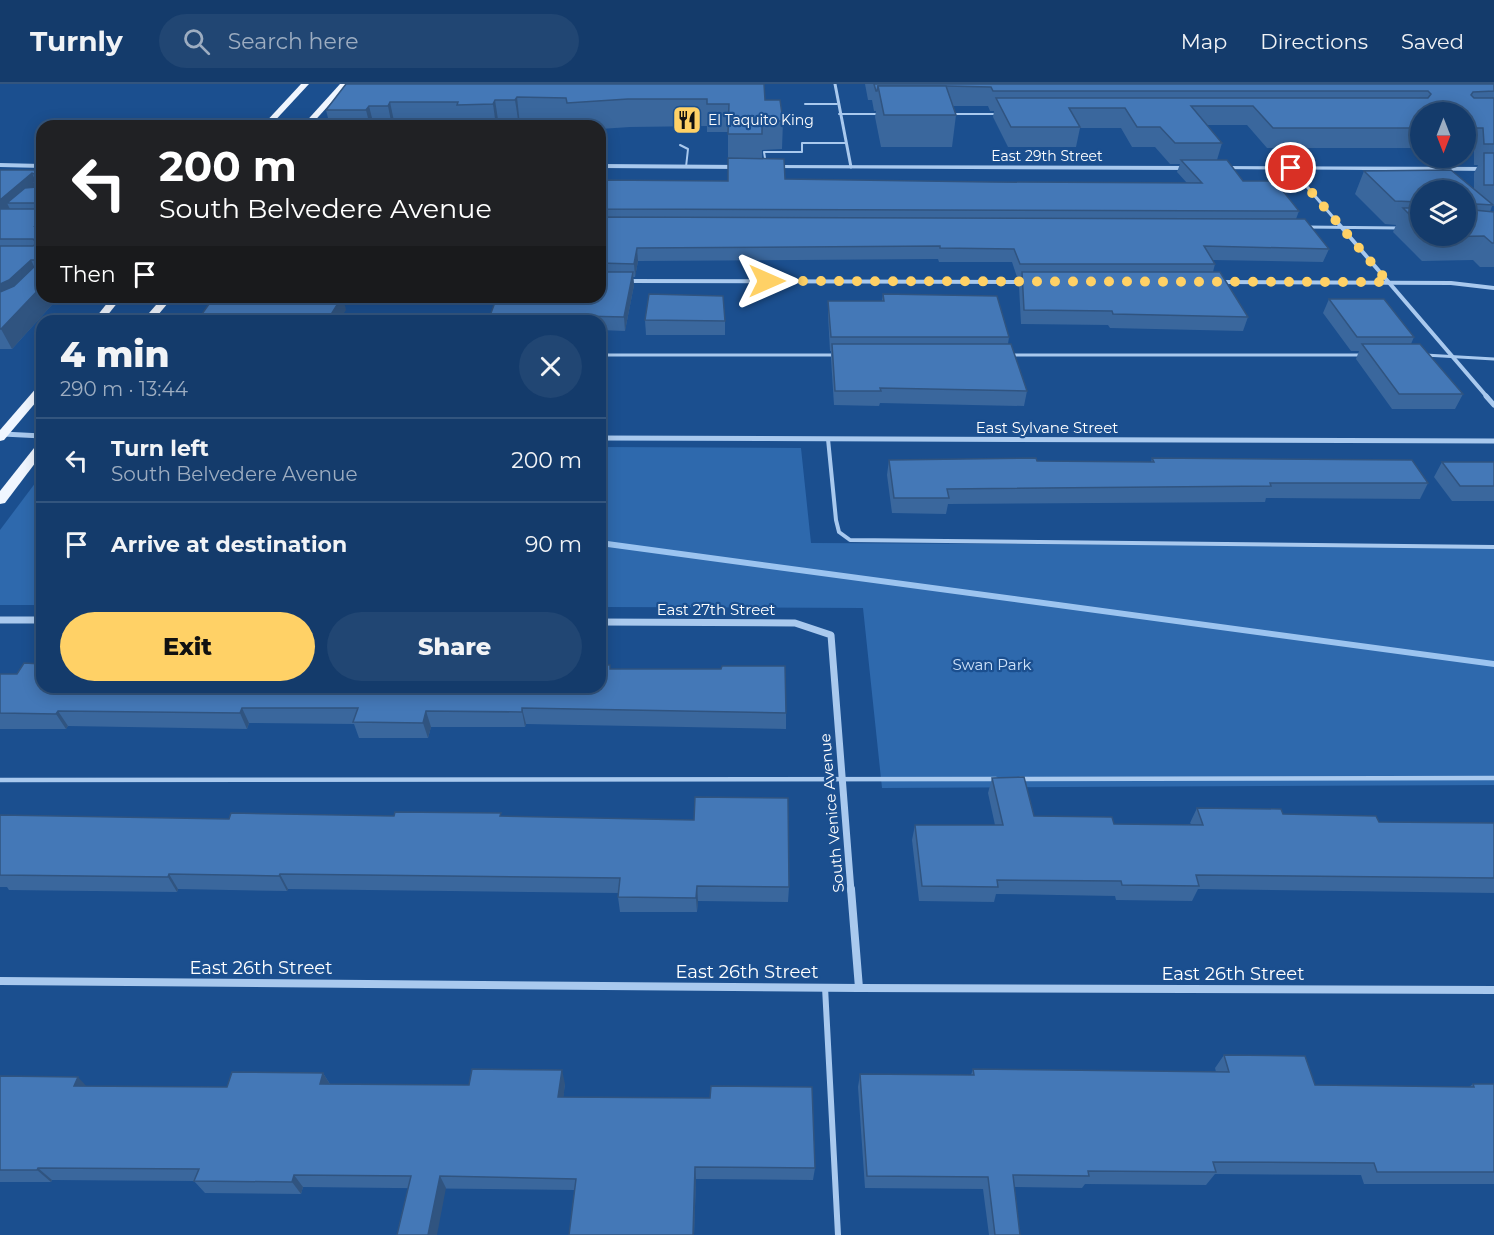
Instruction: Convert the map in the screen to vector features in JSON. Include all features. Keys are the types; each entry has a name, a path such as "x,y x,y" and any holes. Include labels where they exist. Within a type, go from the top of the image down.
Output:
{"main road":[{"path":"272,120 305,84"},
{"path":"311,120 344,84"},
{"path":"103,315 112,303"},
{"path":"152,315 163,303"},
{"path":"1,436 36,395"},
{"path":"1,498 36,454"}],"street":[{"path":"835,84 837,104 851,167"},
{"path":"0,165 36,166"},
{"name":"East 29th Street","path":"606,166 1204,168"},
{"path":"1215,168 1494,169"},
{"path":"1291,168 1494,405"},
{"path":"624,281 1030,282"},
{"path":"1209,282 1451,283 1494,288"},
{"path":"1,436 36,436"},
{"name":"East Sylvane Street","path":"606,438 1494,441"},
{"path":"0,620 36,620"},
{"name":"East 27th Street","path":"606,622 795,623 831,635"},
{"name":"South Venice Avenue","path":"831,635 860,988"},
{"name":"East 26th Street","path":"0,981 860,988 1494,990"}],"lane":[{"path":"805,105 837,104"},
{"path":"839,114 891,114"},
{"path":"950,114 1009,114"},
{"path":"766,167 764,152 802,152 802,143 846,143"},
{"path":"680,145 688,149 686,167"},
{"path":"1306,227 1409,228"},
{"path":"606,355 840,355"},
{"path":"1008,355 1367,355"},
{"path":"1415,355 1451,355 1494,359"},
{"path":"828,439 836,520 839,532 850,540 1494,547"},
{"path":"0,780 1494,778"},
{"path":"825,987 838,1235"}],"green space":[{"name":"Swan Park","path":"606,447 801,448 811,543 1494,546 1494,785 882,788 863,608 606,607"},
{"path":"36,482 36,605 0,605 0,530"}],"building":[{"path":"346,84 764,84 765,100 780,100 783,121 762,121 762,134 728,134 729,104 707,104 707,99 628,99 567,103 566,98 517,97 515,100 495,100 493,104 390,102 388,106 369,106 366,110 326,110"},
{"path":"874,84 1494,84 1494,91 1473,92 1471,95 1474,98 1494,98 1494,144 1484,144 1483,128 1476,128 1476,102 1410,102 1410,128 1273,128 1253,106 1191,106 1222,143 1175,143 1160,127 1137,127 1125,108 1069,108 1080,127 1011,127 996,98 1428,98 1431,94 1428,91 993,91 991,87 878,86 876,91"},
{"path":"878,86 946,86 956,115 884,115"},
{"path":"1484,153 1494,153 1494,185 1484,185"},
{"path":"728,158 784,159 785,179 1202,183 1181,160 1227,160 1243,181 1275,181 1299,211 606,209 606,180 728,181"},
{"path":"0,170 36,170 36,175 32,173 0,200"},
{"path":"1451,170 1463,180 1410,180 1410,202 1395,201 1364,171"},
{"path":"36,187 36,204 7,203 25,188"},
{"path":"1476,191 1493,205 1476,204"},
{"path":"1403,208 1410,208 1410,215"},
{"path":"0,209 36,209 36,242 33,239 0,239"},
{"path":"1476,210 1494,212 1494,243 1484,236 1476,236"},
{"path":"606,217 1305,219 1329,249 1204,246 1215,264 1020,264 1014,249 940,248 940,246 637,248 634,264 606,263"},
{"path":"36,244 36,260 31,260 9,280 0,284 0,246 33,246"},
{"path":"36,265 36,292 0,329 0,292 14,286"},
{"path":"606,272 633,272 624,317 490,315 495,303 606,303"},
{"path":"1022,272 1220,272 1248,317 1024,310"},
{"path":"649,294 723,296 725,321 645,320"},
{"path":"883,294 997,296 1009,337 831,337 828,301 884,301"},
{"path":"1329,299 1384,299 1414,337 1357,337"},
{"path":"210,303 338,303 331,315 201,315"},
{"path":"832,344 1011,344 1027,391 880,388 881,391 835,391"},
{"path":"1362,344 1420,344 1463,394 1399,394"},
{"path":"1036,458 1037,461 1154,462 1152,458 1412,460 1428,483 1270,483 1271,486 947,489 949,498 894,498 889,460"},
{"path":"1442,462 1494,462 1494,486 1460,486"},
{"path":"24,663 36,664 36,693 606,693 606,665 610,665 610,669 721,669 722,666 785,666 786,713 522,708 522,712 426,711 423,723 353,722 358,708 242,708 240,713 58,711 56,714 0,713 0,674 17,674"},
{"path":"1024,777 1034,816 1112,817 1114,824 1203,825 1197,808 1281,809 1283,814 1376,816 1379,822 1494,823 1494,878 1196,875 1199,886 1122,885 1121,881 997,880 998,887 922,886 915,825 1003,825 992,778"},
{"path":"695,797 788,798 789,887 697,886 696,898 618,897 620,878 280,874 279,876 169,874 168,877 0,875 0,815 229,819 231,813 394,816 395,812 501,813 500,816 694,820"},
{"path":"1224,1055 1305,1056 1315,1085 1474,1087 1473,1084 1494,1084 1494,1172 1377,1172 1374,1163 1213,1162 1216,1172 1088,1171 1089,1176 1013,1175 1020,1235 995,1235 988,1177 867,1176 860,1074 974,1075 973,1069 1229,1072"},
{"path":"472,1069 562,1070 558,1097 710,1098 711,1086 812,1087 815,1168 695,1167 693,1235 569,1235 576,1179 440,1176 428,1235 397,1235 411,1176 294,1175 292,1182 194,1181 199,1169 38,1168 37,1170 0,1170 0,1076 78,1077 74,1086 227,1087 232,1072 323,1073 320,1084 469,1085"}],"waterway":[{"path":"606,544 1494,664"}],"place":[{"name":"El Taquito King","path":"687,120"}],"route":[{"path":"767,281 1388,282 1291,168"}]}
